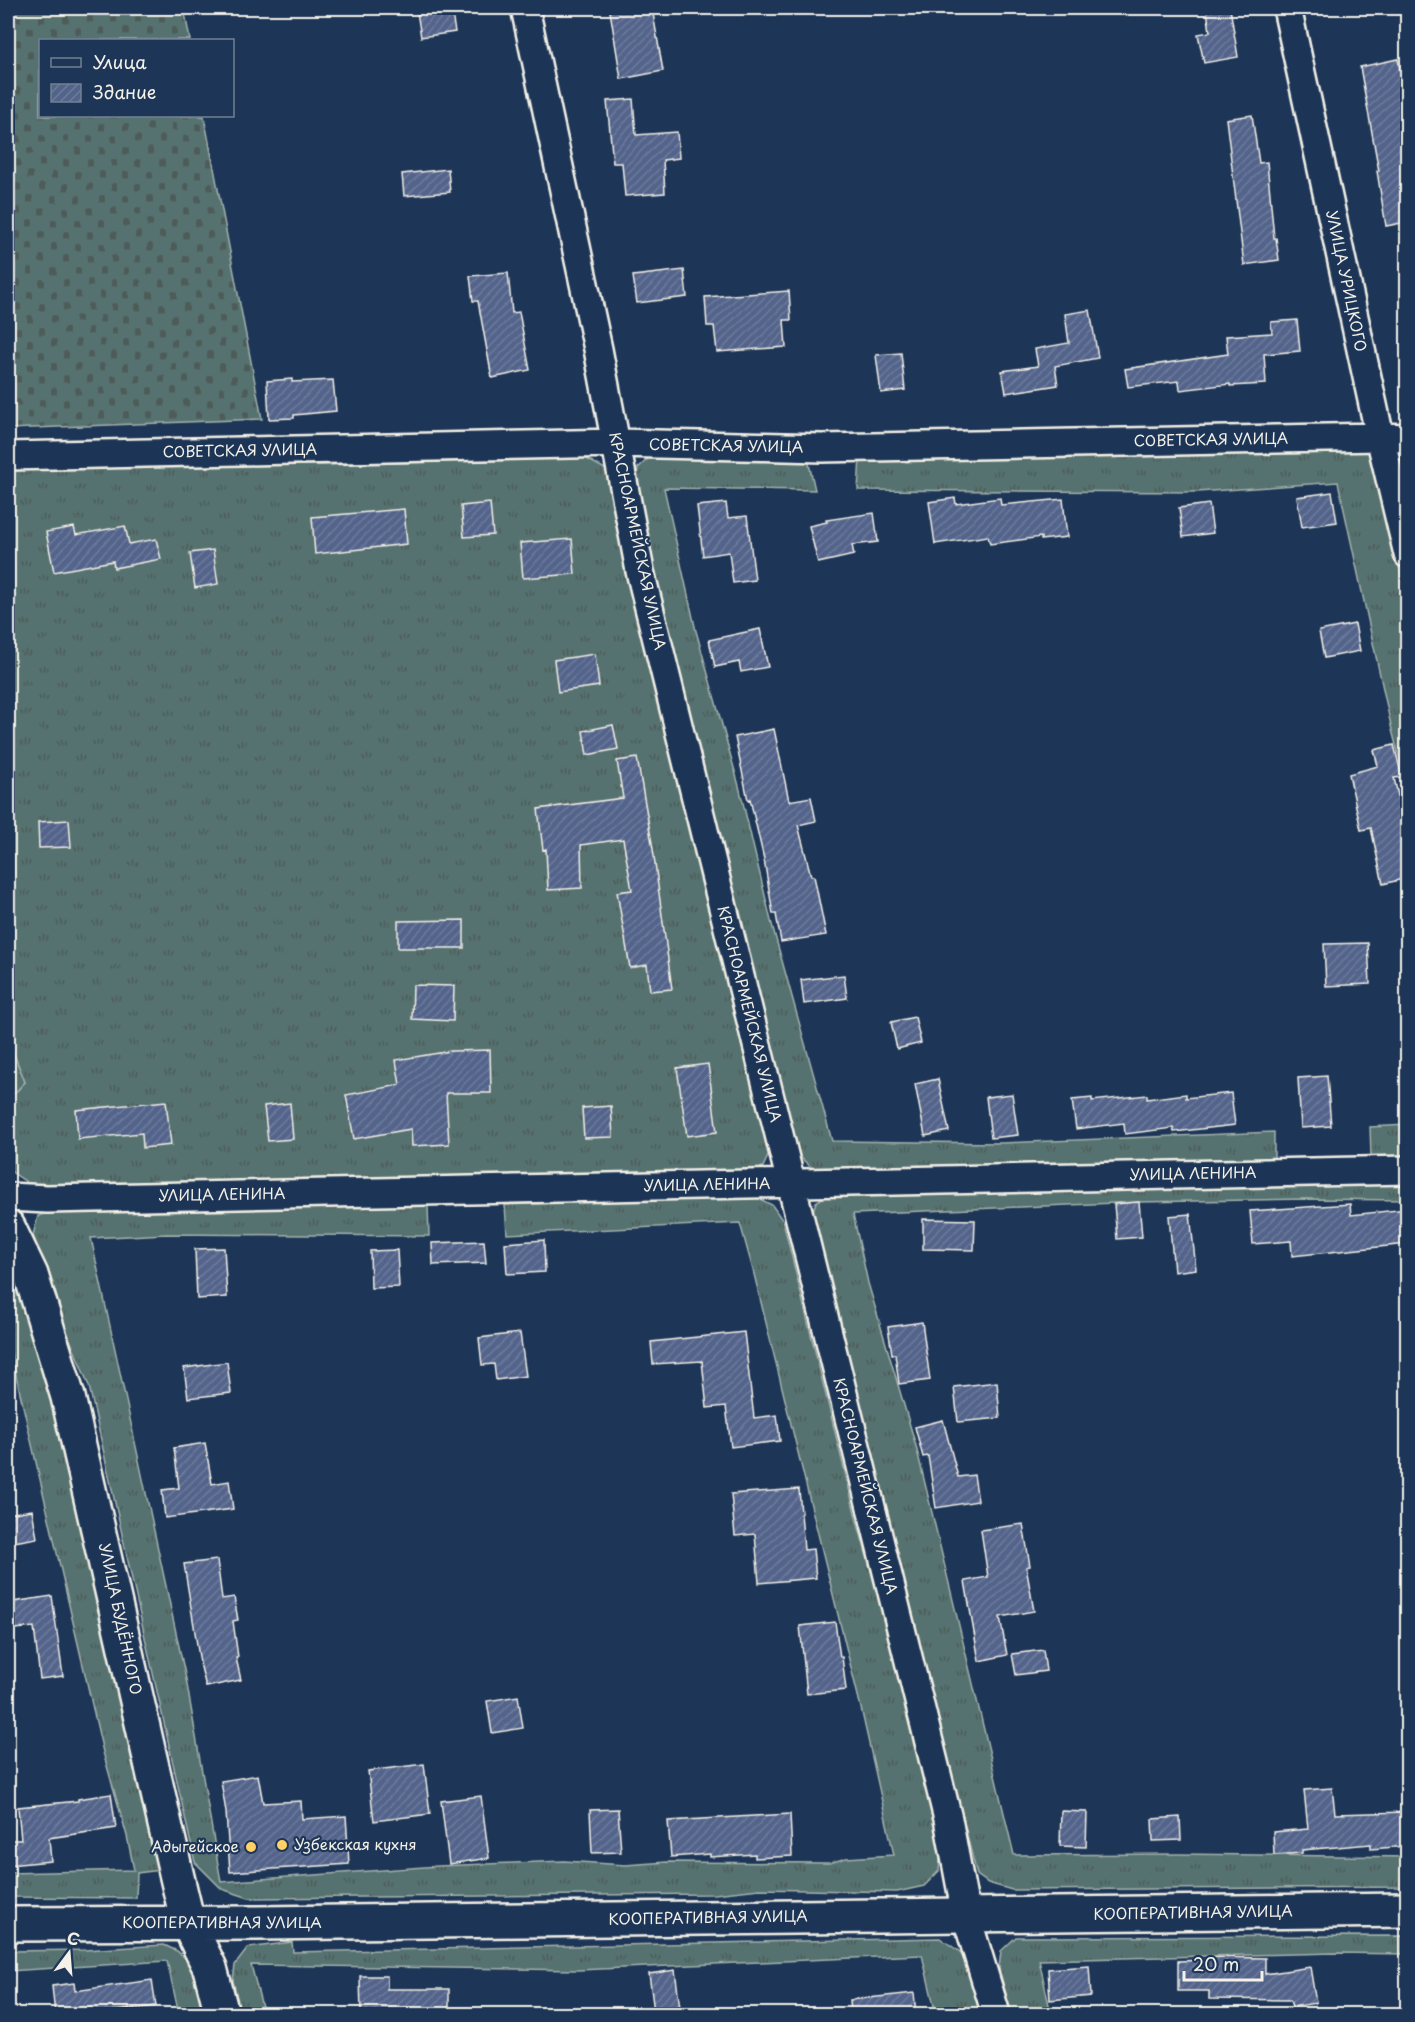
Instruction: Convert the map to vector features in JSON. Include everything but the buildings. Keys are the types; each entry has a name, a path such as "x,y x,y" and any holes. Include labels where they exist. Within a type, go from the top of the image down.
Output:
{"street":[{"name":"КРАСНОАРМЕЙСКАЯ УЛИЦА","path":"525,8 617,443 640,570 948,1819 966,1915 996,2014"},
{"name":"УЛИЦА УРИЦКОГО","path":"1287,8 1407,554"},
{"name":"СОВЕТСКАЯ УЛИЦА","path":"8,456 617,443 822,448 1380,436 1407,438"},
{"name":"УЛИЦА ЛЕНИНА","path":"8,1197 59,1199 1407,1170"},
{"name":"УЛИЦА БУДЁННОГО","path":"8,1227 31,1275 68,1396 188,1923 210,1968 222,2014"},
{"name":"КООПЕРАТИВНАЯ УЛИЦА","path":"8,1924 1407,1910"}],"green space":[{"path":"8,8 184,8 190,39 39,39 39,117 204,117 262,419 8,429"},
{"path":"1364,448 1373,454 1407,601 1407,786 1392,730 1338,482 1197,492 858,490 860,457"},
{"path":"1407,451 1407,507 1399,459"},
{"path":"807,455 815,490 664,488 696,631 739,786 771,921 832,1141 1002,1143 1274,1132 1274,1161 812,1168 799,1156 790,1136 635,488 638,468 651,456"},
{"path":"585,458 607,470 770,1152 763,1167 749,1173 38,1190 9,1170 8,1100 25,1082 8,1039 8,465 323,465"},
{"path":"8,1040 25,1082 8,1100"},
{"path":"1407,1125 1407,1156 1371,1156 1370,1127"},
{"path":"1407,1180 1407,1200 1139,1202 853,1214 868,1283 916,1446 1014,1855 1177,1854 1407,1857 1407,1887 1012,1890 988,1883 977,1875 811,1217 816,1202 835,1190"},
{"path":"752,1195 772,1205 783,1221 856,1517 897,1664 941,1848 939,1871 924,1886 897,1892 760,1889 714,1894 249,1898 222,1889 195,1862 89,1386 60,1315 33,1235 38,1216 55,1210 165,1211 428,1205 429,1236 166,1234 91,1238 186,1679 221,1882 438,1866 564,1861 625,1865 667,1862 830,1863 846,1858 894,1855 861,1708 740,1223 507,1234 505,1205"},
{"path":"8,1257 31,1319 111,1667 154,1839 160,1870 137,1873 136,1898 8,1897 8,1873 134,1870 127,1836 103,1752 8,1341"},
{"path":"1407,1936 1407,1954 1336,1953 1039,1960 1051,2014 1011,2014 999,1968 1001,1951 1016,1937"},
{"path":"940,1938 960,1952 975,1983 983,2014 936,2014 922,1955 578,1970 251,1965 264,2014 241,2014 233,1981 235,1965 248,1948 292,1942 293,1952"},
{"path":"164,1945 177,1951 188,1961 207,2014 179,2014 167,1961 8,1971 8,1951 85,1950"}],"place":[{"name":"Узбекская кухня","path":"282,1845"},
{"name":"Адыгейское","path":"251,1847"}]}
